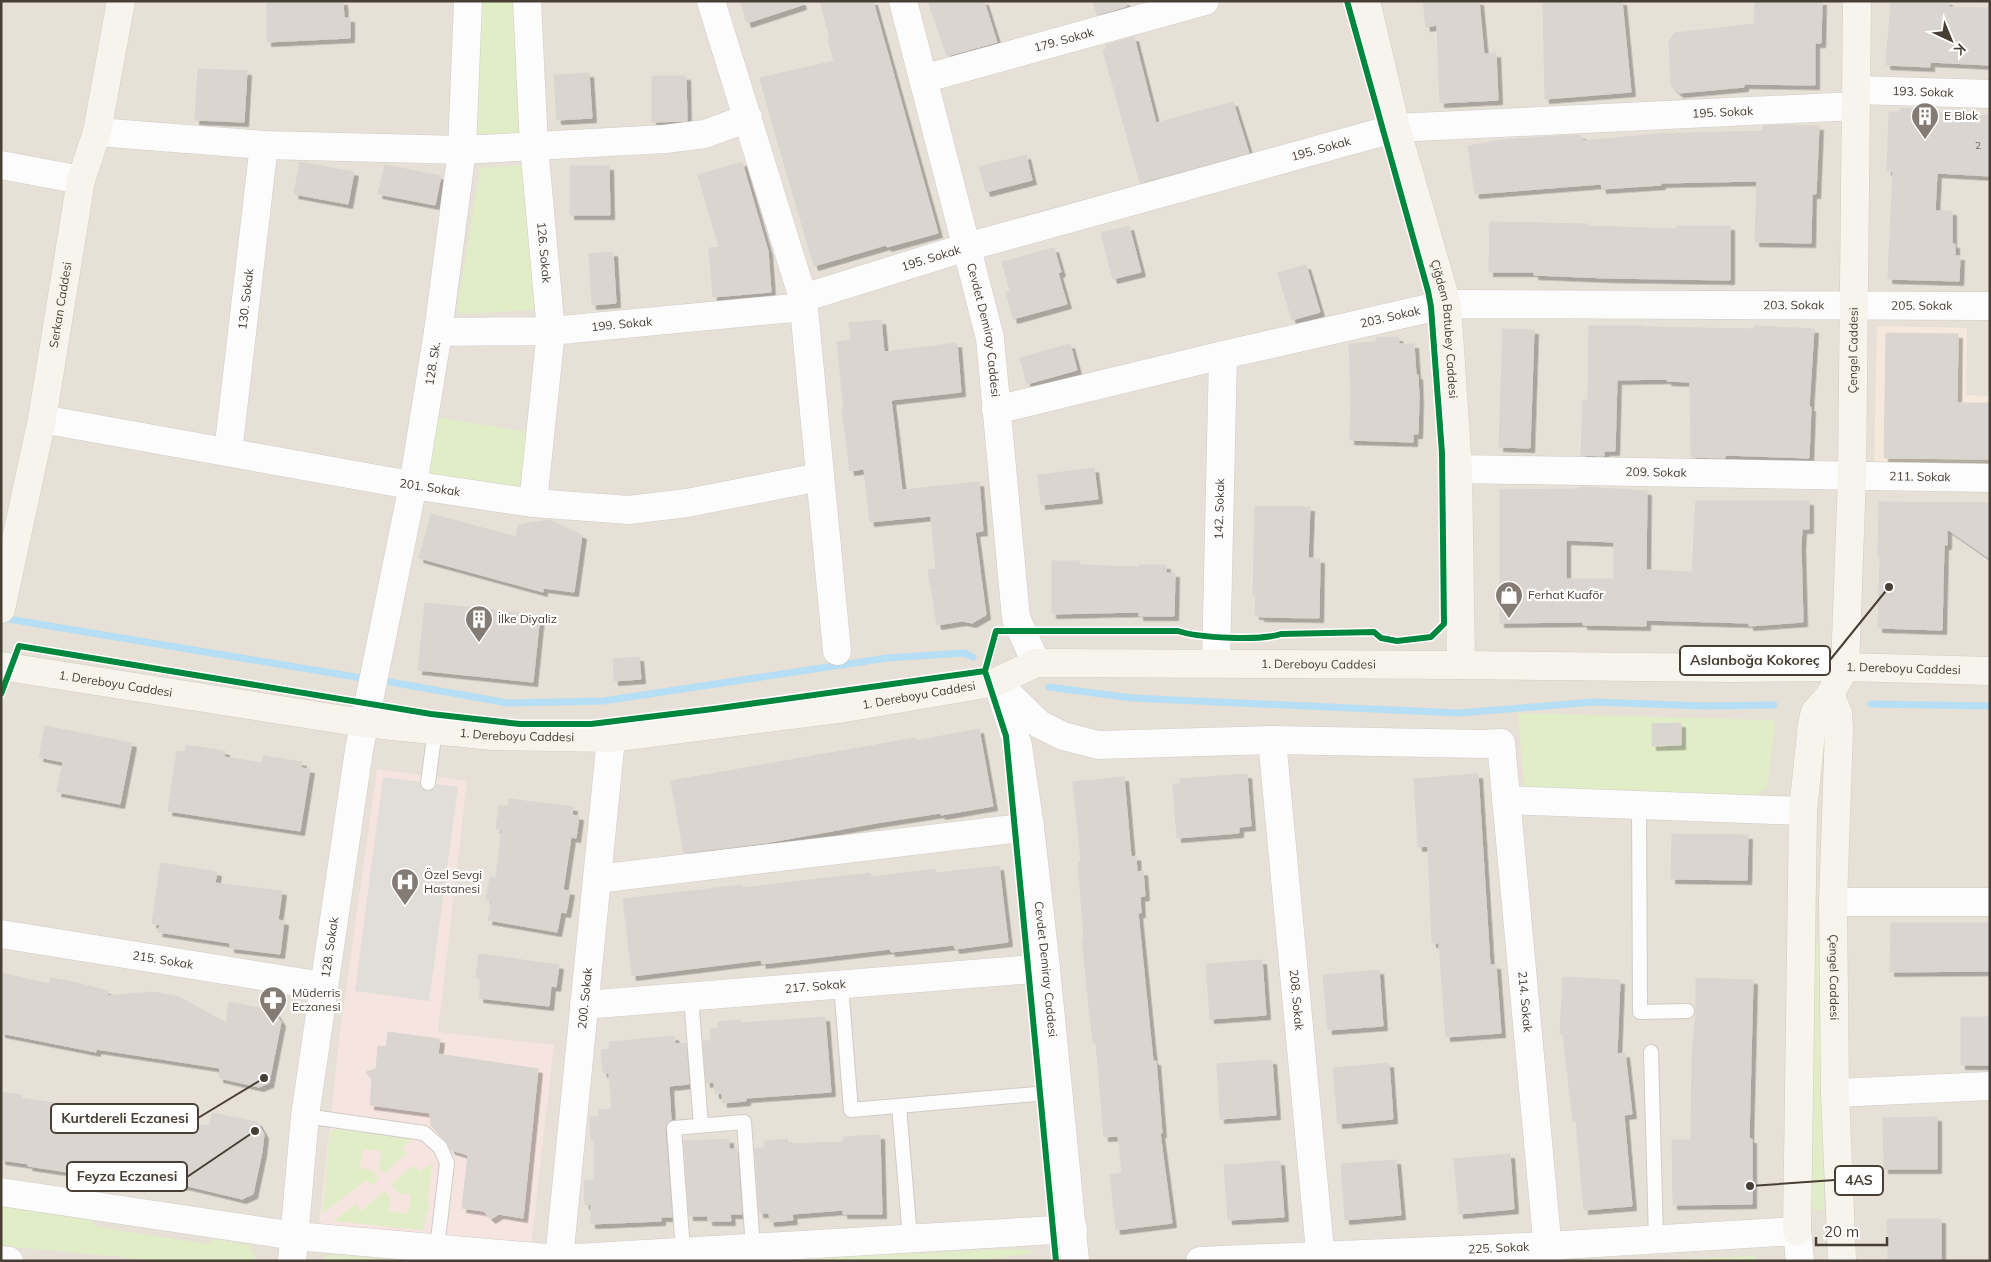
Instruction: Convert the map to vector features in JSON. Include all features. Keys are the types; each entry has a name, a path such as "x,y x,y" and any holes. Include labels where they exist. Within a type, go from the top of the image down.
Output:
{"main road":[{"name":"Serkan Caddesi","path":"1,609 42,419 80,180 97,132 121,1"},
{"name":"Çiğdem Batubey Caddesi","path":"1366,1 1396,128 1447,304 1458,469 1461,664"},
{"name":"Çengel Caddesi","path":"1797,1230 1803,810 1812,724 1828,707 1846,667 1852,476 1857,1"},
{"name":"1. Dereboyu Caddesi","path":"1,666 363,723 494,736 611,738 845,708 996,682 1036,662 1461,664 1733,668 1846,667 1990,671"},
{"name":"Çengel Caddesi","path":"1828,707 1834,902 1835,1093 1842,1261"}],"street":[{"name":"128. Sk.","path":"363,723 413,485 438,332 462,150 468,1"},
{"name":"126. Sokak","path":"527,1 534,146 551,331 533,503"},
{"path":"711,1 803,303 837,651"},
{"name":"Cevdet Demiray Caddesi","path":"903,1 990,338 1016,618 1036,662"},
{"name":"179. Sokak","path":"923,79 1205,1"},
{"name":"193. Sokak","path":"1856,98 1990,94"},
{"name":"195. Sokak","path":"803,303 967,248 1396,128 1856,98"},
{"path":"97,132 264,145 462,150 665,139 705,134 748,118"},
{"name":"130. Sokak","path":"228,452 264,145"},
{"path":"1,165 80,180"},
{"name":"199. Sokak","path":"438,332 551,331 803,303"},
{"name":"203. Sokak","path":"996,410 1223,355 1447,304 1853,306"},
{"name":"205. Sokak","path":"1853,306 1990,306"},
{"name":"142. Sokak","path":"1216,662 1223,355"},
{"name":"201. Sokak","path":"42,419 413,485 533,503 629,510 687,503 820,477"},
{"name":"209. Sokak","path":"1458,469 1852,476"},
{"name":"211. Sokak","path":"1852,476 1990,478"},
{"path":"996,682 1039,724 1063,736 1098,745 1272,740"},
{"name":"Cevdet Demiray Caddesi","path":"996,682 1018,746 1030,827 1076,1261"},
{"name":"128. Sokak","path":"294,1248 305,1116 363,723"},
{"name":"200. Sokak","path":"559,1259 611,738"},
{"name":"214. Sokak","path":"1272,740 1500,743 1548,1253"},
{"name":"208. Sokak","path":"1272,740 1321,1258"},
{"path":"1506,800 1803,810"},
{"path":"597,879 1030,827"},
{"path":"1834,902 1990,902"},
{"name":"215. Sokak","path":"1,934 323,986"},
{"name":"217. Sokak","path":"584,1005 1046,968"},
{"path":"1835,1093 1990,1086"},
{"path":"1,1192 294,1248 437,1248 559,1259 1073,1229"},
{"path":"1797,1230 1801,1260"},
{"name":"225. Sokak","path":"1200,1261 1548,1253 1656,1239 1797,1230"},
{"path":"1,1260 9,1261"}],"lane":[{"path":"428,784 434,730"},
{"path":"1639,804 1640,1012 1687,1011"},
{"path":"841,984 851,1110 1059,1092"},
{"path":"691,997 700,1125"},
{"path":"1651,1052 1656,1239"},
{"path":"899,1106 910,1238"},
{"path":"305,1116 424,1134 440,1147 447,1163 437,1248"},
{"path":"683,1251 674,1128 744,1122 754,1248"}],"shaded area":[{"path":"1,1 1990,1 1990,1261 1,1261"},
{"path":"1877,326 1967,328 1966,395 1990,396 1990,467 1874,466"},
{"name":"Özel Sevgi Hastanesi","path":"377,769 467,781 438,1032 554,1045 531,1247 319,1224 340,1032"},
{"path":"383,777 458,787 429,1001 355,991"}],"green space":[{"path":"476,1 517,1 525,135 473,137"},
{"path":"525,165 536,306 531,310 463,314 457,309 480,168"},
{"path":"436,417 528,432 519,489 427,475"},
{"path":"1518,713 1771,720 1775,724 1767,788 1753,797 1524,789"},
{"path":"1812,942 1817,942 1821,947 1824,1206 1823,1210 1816,1211 1811,1207"},
{"path":"334,1129 411,1138 411,1140 402,1149 406,1154 384,1174 379,1167 381,1151 363,1149 360,1168 372,1170 379,1179 371,1185 366,1180 322,1214 330,1131"},
{"path":"430,1164 432,1165 427,1202 430,1203 428,1213 426,1213 424,1229 333,1221 356,1204 361,1211 385,1191 390,1198 389,1211 408,1214 411,1195 398,1193 391,1184 414,1165 419,1172"},
{"path":"1,1206 92,1221 98,1227 207,1244 214,1239 249,1245 255,1256 254,1261 168,1261 1,1246"},
{"path":"1012,1249 1032,1250 1031,1254 966,1261 750,1261"},
{"path":"325,1255 404,1260 334,1261 323,1259"},
{"path":"1754,1256 1757,1261 1629,1261"}],"building":[{"path":"267,1 343,1 344,18 350,18 350,38 267,42"},
{"path":"740,1 801,1 802,5 747,23"},
{"path":"820,1 873,1 938,233 887,247 886,245 814,266 760,78 834,61"},
{"path":"928,1 984,1 997,42 947,56"},
{"path":"1093,1 1125,1 1127,6 1097,15"},
{"path":"1423,1 1479,1 1484,54 1496,53 1498,100 1440,103 1437,25 1426,27"},
{"path":"1543,1 1622,1 1631,92 1545,99"},
{"path":"1755,1 1822,1 1821,43 1815,43 1815,85 1744,84 1744,87 1679,93 1671,86 1669,40 1675,33 1754,24"},
{"path":"1891,1 1948,1 1948,7 1990,8 1990,65 1930,62 1930,67 1886,65"},
{"path":"1134,37 1156,123 1233,102 1249,153 1140,183 1103,50 1107,49 1106,45"},
{"path":"198,69 247,71 244,122 195,120"},
{"path":"589,73 592,118 557,120 554,75"},
{"path":"652,76 686,76 687,121 652,122"},
{"path":"1900,108 1936,109 1936,113 1990,116 1990,176 1937,173 1935,211 1952,211 1952,244 1955,244 1955,256 1960,256 1959,281 1888,279 1893,171 1887,171 1889,112 1900,112"},
{"path":"1763,126 1819,126 1816,194 1812,194 1811,243 1755,242 1757,181 1661,183 1661,185 1602,189 1601,184 1475,194 1468,146 1503,140 1557,136 1581,135 1582,141 1657,134 1763,131"},
{"path":"1026,155 1032,180 986,192 979,167"},
{"path":"300,162 354,172 348,204 294,194"},
{"path":"742,162 768,251 771,292 713,297 709,248 719,247 698,175"},
{"path":"385,165 441,176 435,205 378,194"},
{"path":"570,166 609,166 610,215 570,215"},
{"path":"1490,222 1588,224 1588,226 1677,229 1677,226 1730,226 1730,280 1607,278 1534,275 1534,272 1489,272"},
{"path":"1129,226 1141,272 1113,279 1101,233"},
{"path":"1054,248 1061,272 1058,273 1067,304 1013,319 1006,292 1010,291 1002,262"},
{"path":"613,252 616,303 592,305 589,254"},
{"path":"1306,265 1320,312 1292,320 1278,273"},
{"path":"881,320 884,352 957,343 961,392 891,400 902,490 979,482 983,531 975,532 986,615 972,623 962,621 937,625 928,570 936,569 931,516 870,522 864,469 850,471 842,409 844,409 837,342 851,340 849,323"},
{"path":"1589,326 1754,329 1754,326 1814,329 1809,407 1811,407 1809,458 1725,455 1725,458 1691,457 1690,382 1667,381 1667,379 1617,380 1615,451 1604,451 1604,456 1581,455 1583,400 1588,400"},
{"path":"1503,329 1534,330 1530,448 1499,447"},
{"path":"1886,333 1958,334 1957,403 1990,403 1990,459 1884,458"},
{"path":"1398,337 1399,344 1414,344 1416,375 1418,375 1418,434 1413,434 1413,442 1350,440 1349,344 1376,342 1376,338"},
{"path":"1070,344 1077,370 1027,384 1020,358"},
{"path":"1094,468 1098,499 1041,505 1038,475"},
{"path":"1581,487 1647,491 1646,570 1692,572 1696,501 1809,501 1809,529 1802,529 1801,545 1803,622 1749,626 1749,623 1646,620 1646,626 1583,625 1583,622 1500,623 1500,490 1581,489","holes":["1566,540 1614,542 1614,579 1566,579"]},
{"path":"1879,502 1990,503 1990,559 1947,529 1947,545 1944,545 1942,630 1878,628"},
{"path":"1255,506 1310,507 1308,558 1320,559 1319,618 1260,617 1260,615 1255,615 1256,595 1253,595"},
{"path":"431,514 516,537 518,525 549,520 582,535 574,592 543,588 543,592 419,558"},
{"path":"1052,561 1079,561 1079,565 1139,567 1139,565 1166,565 1166,573 1175,573 1174,616 1139,616 1139,612 1052,614"},
{"name":"İlke Diyaliz","path":"425,603 540,615 533,682 418,670"},
{"path":"639,657 641,679 614,681 613,659"},
{"path":"1681,723 1681,745 1652,746 1652,724"},
{"path":"45,726 132,743 120,804 57,792 63,762 39,757"},
{"path":"979,729 993,806 876,823 765,843 684,853 671,781 915,738 915,741"},
{"path":"186,745 225,751 224,757 262,763 263,756 302,762 301,768 310,769 300,831 168,811 177,751 185,752"},
{"path":"1247,774 1251,826 1239,827 1239,833 1177,838 1173,784 1180,784 1180,779"},
{"path":"1478,774 1490,965 1496,965 1501,1033 1446,1037 1439,943 1432,943 1428,846 1418,847 1414,779"},
{"path":"1124,777 1131,857 1136,856 1137,872 1143,871 1145,896 1140,897 1141,913 1138,913 1153,1061 1156,1061 1162,1133 1160,1133 1172,1223 1116,1230 1110,1175 1122,1173 1118,1136 1104,1137 1096,1043 1093,1043 1082,939 1084,939 1078,862 1081,861 1073,782"},
{"path":"509,799 573,807 572,815 579,816 576,838 571,837 563,890 570,891 566,913 561,912 557,932 488,920 492,901 486,900 490,877 496,878 502,829 496,829 499,805 508,806"},
{"path":"1672,834 1748,835 1747,880 1671,879"},
{"path":"161,863 217,872 215,883 282,891 278,920 284,921 280,954 230,948 230,943 158,932 160,925 152,923"},
{"path":"999,866 1008,942 955,949 954,945 891,952 890,949 762,964 761,960 632,976 623,899 742,885 742,888 870,873 871,877 935,869 936,873"},
{"path":"1891,923 1990,923 1990,971 1890,972"},
{"path":"479,954 559,965 556,987 551,986 549,1006 479,998 481,979 476,978"},
{"path":"1262,960 1266,1015 1210,1019 1206,964"},
{"path":"1379,970 1383,1026 1328,1030 1323,975"},
{"path":"1,973 49,984 51,978 73,982 108,991 107,996 152,992 177,996 226,1023 229,1002 274,1011 281,1022 269,1083 259,1087 219,1078 220,1068 96,1049 96,1052 1,1033"},
{"path":"1563,977 1620,980 1617,1054 1625,1053 1632,1114 1624,1115 1632,1206 1584,1210 1576,1121 1573,1121 1563,1034 1560,1034"},
{"path":"1696,978 1753,980 1749,1139 1752,1139 1752,1204 1673,1205 1672,1140 1691,1140 1692,1055 1696,1011"},
{"path":"825,1017 831,1092 746,1098 746,1101 723,1103 722,1093 715,1094 714,1082 706,1083 703,1041 711,1041 710,1029 718,1029 718,1022 740,1020 741,1023"},
{"path":"1961,1017 1990,1017 1990,1065 1961,1065"},
{"path":"388,1032 440,1039 438,1054 538,1069 523,1218 499,1214 491,1219 483,1211 462,1208 468,1155 451,1150 446,1141 431,1125 430,1113 370,1105 372,1080 366,1072 376,1069 378,1046 386,1047"},
{"path":"674,1036 675,1044 686,1043 689,1084 669,1086 671,1120 666,1124 665,1129 672,1217 661,1217 661,1221 591,1224 591,1204 585,1205 584,1181 594,1180 594,1140 591,1140 590,1117 599,1117 599,1110 612,1109 609,1073 603,1073 601,1050 610,1049 609,1042"},
{"path":"1272,1060 1276,1115 1220,1119 1217,1064"},
{"path":"1389,1063 1393,1119 1338,1124 1333,1068"},
{"path":"1,1092 22,1095 21,1098 141,1118 210,1126 212,1113 257,1122 264,1134 253,1194 242,1199 188,1186 127,1179 126,1181 1,1160"},
{"path":"1937,1117 1937,1169 1884,1169 1883,1118"},
{"path":"880,1135 882,1214 843,1214 843,1210 792,1214 793,1220 770,1222 769,1213 759,1213 755,1148 765,1148 765,1141 788,1139 788,1144 843,1142 843,1137"},
{"path":"729,1139 729,1149 737,1149 742,1214 730,1214 731,1221 708,1221 708,1216 689,1216 684,1141"},
{"path":"1510,1154 1514,1209 1459,1214 1454,1159"},
{"path":"1396,1160 1401,1215 1345,1220 1341,1164"},
{"path":"1280,1161 1284,1217 1228,1220 1224,1165"},
{"path":"1887,1219 1941,1219 1941,1261 1888,1261"}],"waterway":[{"path":"2,618 368,679"},
{"path":"379,680 508,703 603,701 887,658 964,653 973,657"},
{"path":"1049,687 1132,698 1459,713 1594,702 1705,706 1774,705"},
{"path":"1871,704 1990,706"}],"cycle path":[{"path":"1056,1261 1006,736 985,671 996,631 1178,631 1230,638 1281,634 1374,632 1381,638 1397,641 1431,637 1444,624 1442,453 1431,307 1347,1"},
{"path":"1,694 19,646 431,714 520,724 591,724 985,671"}],"place":[{"name":"E Blok","path":"1925,140"},
{"name":"Aslanboğa Kokoreç","path":"1889,587"},
{"name":"Ferhat Kuaför","path":"1509,619"},
{"name":"İlke Diyaliz","path":"479,643"},
{"name":"Özel Sevgi Hastanesi","path":"405,906"},
{"name":"Müderris Eczanesi","path":"273,1024"},
{"name":"Kurtdereli Eczanesi","path":"264,1078"},
{"name":"Feyza Eczanesi","path":"255,1131"},
{"name":"4AS","path":"1750,1186"}]}
